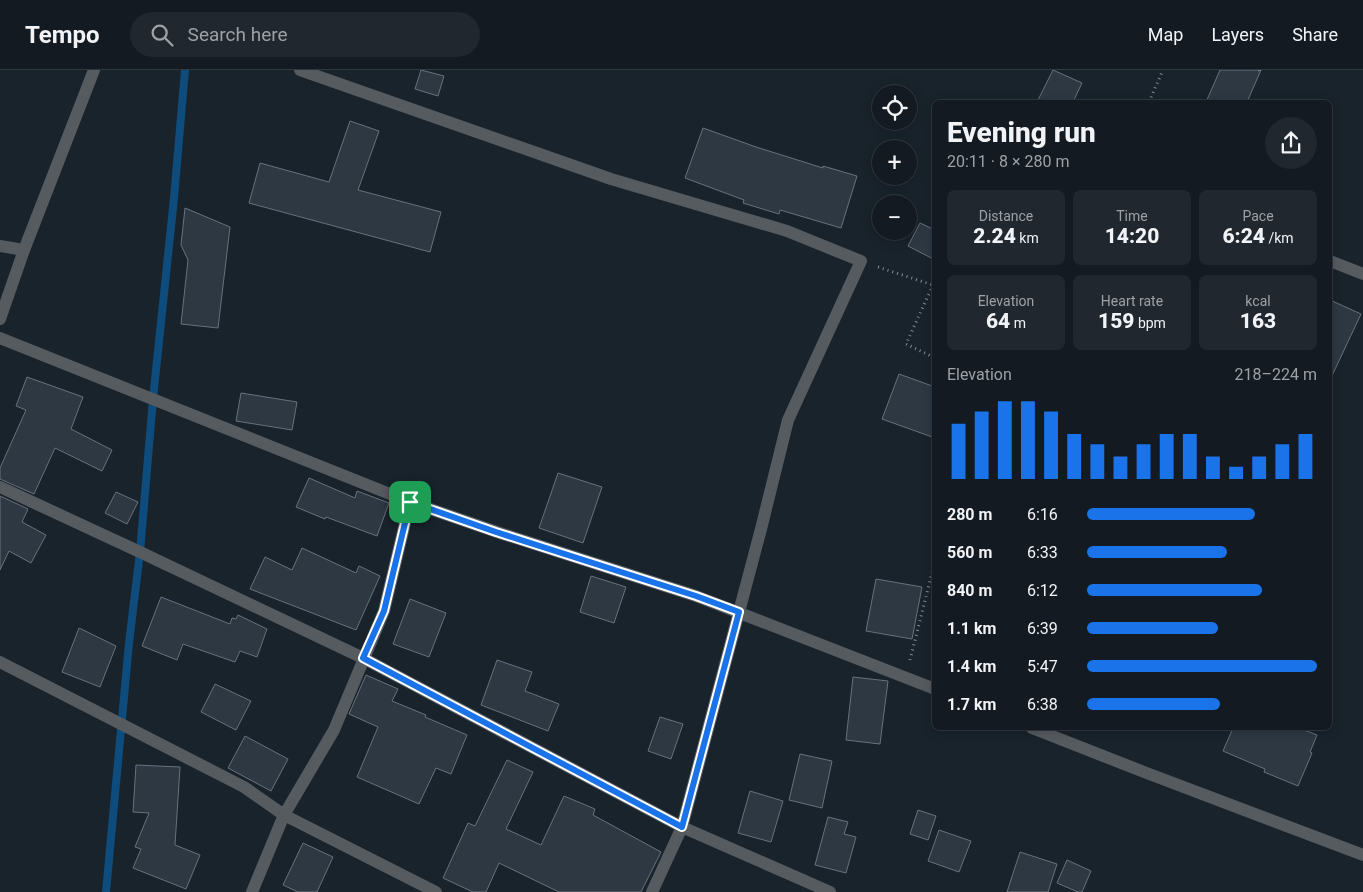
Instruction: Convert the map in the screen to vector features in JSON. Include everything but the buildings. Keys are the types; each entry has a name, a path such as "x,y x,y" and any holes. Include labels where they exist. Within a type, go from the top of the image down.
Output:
{"street":[{"path":"0,319 24,250 94,70"},
{"path":"300,70 611,179 787,231 861,261 788,420 682,827 652,892"},
{"path":"0,246 24,250"},
{"path":"1332,262 1363,274"},
{"path":"0,338 410,502 496,532 696,596 932,688"},
{"path":"0,488 363,658 682,827 830,892"},
{"path":"252,892 284,815 334,730 384,611 410,502"},
{"path":"0,662 244,787 284,815 436,892"},
{"path":"1037,730 1363,855"}],"path":[{"path":"1150,100 1163,70"},
{"path":"861,261 932,284"},
{"path":"932,289 906,344 932,357"},
{"path":"906,678 932,573"}],"waterway":[{"path":"106,892 185,70"}],"route":[{"path":"410,502 496,532 696,596 739,612 682,827 363,658 384,611 410,502"}]}
